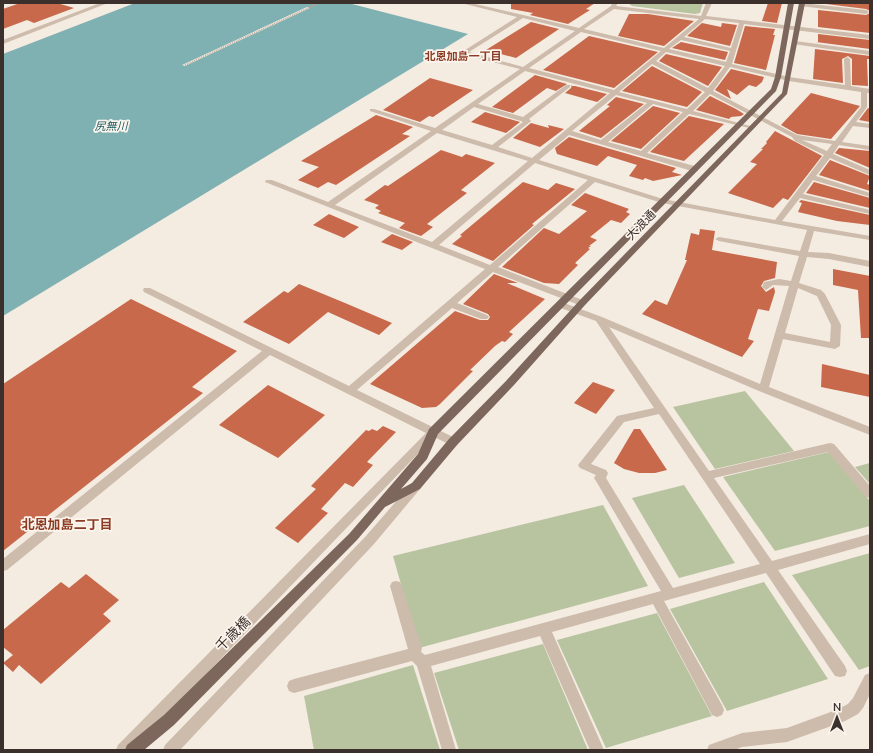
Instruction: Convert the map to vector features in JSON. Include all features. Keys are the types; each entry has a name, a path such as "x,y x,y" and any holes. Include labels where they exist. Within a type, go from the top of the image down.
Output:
{"main road":[{"name":"大浪通","path":"433,432 774,90 778,77 791,3"},
{"name":"大浪通","path":"416,486 453,442 510,383 578,307 785,93 789,79 802,4"},
{"name":"千歳橋","path":"127,749 168,720 353,537 423,456 433,432"},
{"path":"379,507 416,486"}],"street":[{"path":"3,42 105,3"},
{"path":"464,3 778,77 867,90 867,108 827,154 777,223"},
{"path":"432,246 703,18 709,3"},
{"path":"802,4 866,12"},
{"path":"329,205 525,69 614,5 703,18 870,37"},
{"path":"521,17 464,53 752,128"},
{"path":"642,154 709,92 728,66 742,22"},
{"path":"680,38 733,50"},
{"path":"795,44 870,53"},
{"path":"854,44 854,51"},
{"path":"847,59 848,88"},
{"path":"652,61 794,136 870,148"},
{"path":"524,120 568,86"},
{"path":"603,142 652,102"},
{"path":"473,105 528,121 493,148"},
{"path":"372,110 662,201 777,223 870,238"},
{"path":"852,124 870,126"},
{"path":"567,132 695,169"},
{"path":"794,136 797,140 870,173"},
{"path":"810,178 870,195"},
{"path":"350,391 593,180"},
{"path":"269,182 491,269 578,307 599,319 763,390 870,431"},
{"path":"798,195 870,212"},
{"path":"763,390 811,229"},
{"path":"719,239 870,264"},
{"path":"766,287 767,284 775,282 794,285 821,294 836,325 835,346 779,335"},
{"path":"147,290 453,442"},
{"path":"450,304 484,317"},
{"path":"599,319 840,671"},
{"path":"3,566 269,351"},
{"path":"660,410 621,419 584,465 602,473 600,478 670,594"},
{"path":"127,749 433,432"},
{"path":"706,476 830,447 870,494"},
{"path":"170,750 370,540 416,486"},
{"path":"294,686 544,629 870,539"},
{"path":"396,586 418,658 449,750"},
{"path":"656,598 717,710"},
{"path":"544,629 597,749"},
{"path":"714,750 742,740 787,735 840,716 853,709 858,703 864,688 870,680"}],"path":[{"path":"186,65 318,3"}],"green space":[{"path":"628,3 703,3 700,13 695,14 632,6"},
{"path":"745,391 794,451 715,469 673,407"},
{"path":"829,452 870,501 870,526 775,551 723,477"},
{"path":"870,463 870,484 855,467"},
{"path":"684,485 735,563 679,578 632,498"},
{"path":"603,505 648,586 419,648 393,556"},
{"path":"870,553 870,666 859,670 792,575"},
{"path":"764,582 828,679 727,711 670,609"},
{"path":"657,613 712,716 606,748 557,640"},
{"path":"543,644 588,750 459,750 434,673"},
{"path":"413,665 440,750 314,750 304,696"}],"water":[{"name":"尻無川","path":"135,3 348,3 468,34 3,316 3,54"}],"pier":[{"path":"307,7 310,8 185,66 182,65"}],"building":[{"path":"20,3 57,3 74,8 34,23 27,20 3,29 3,9"},
{"path":"511,3 595,3 586,9 590,10 568,24 530,15 533,13 511,9"},
{"path":"768,3 782,3 777,23 762,21"},
{"path":"818,3 870,4 870,11 866,9"},
{"path":"818,10 866,15 870,13 870,33 818,27"},
{"path":"629,14 648,14 694,21 664,46 618,36"},
{"path":"531,22 559,29 516,58 486,50"},
{"path":"702,23 721,27 722,23 737,25 730,46 687,36"},
{"path":"745,26 775,29 773,35 775,35 766,70 734,63"},
{"path":"818,34 870,40 870,49 816,42 818,42"},
{"path":"589,36 658,52 614,88 543,70"},
{"path":"681,42 728,52 725,60 672,48"},
{"path":"815,49 870,56 870,59 867,59 868,86 852,85 852,59 848,56 842,59 843,83 813,79"},
{"path":"666,54 722,67 708,86 659,61"},
{"path":"652,66 702,92 687,107 622,91"},
{"path":"731,69 764,77 762,82 756,87 749,85 737,95 727,89 731,99 715,90"},
{"path":"535,75 567,84 556,91 547,88 513,113 492,107"},
{"path":"430,78 473,90 433,117 429,116 420,122 383,110"},
{"path":"572,85 607,94 597,102 565,93 571,88"},
{"path":"811,93 860,106 831,139 797,134 781,125"},
{"path":"710,96 744,114 741,116 731,117 729,119 696,110"},
{"path":"616,97 644,104 601,138 579,131 610,106 607,105"},
{"path":"653,106 680,113 641,149 611,141"},
{"path":"868,108 870,109 870,122 859,120"},
{"path":"485,112 520,122 506,133 471,122"},
{"path":"376,115 413,127 402,134 410,136 336,185 328,182 318,188 298,180 319,167 301,161"},
{"path":"689,116 724,124 684,161 650,152"},
{"path":"531,123 549,128 548,125 564,129 540,147 513,138"},
{"path":"775,131 822,156 788,200 783,198 773,208 728,193 757,164 750,162 763,149 761,149"},
{"path":"569,137 676,168 672,172 682,175 653,181 645,178 643,180 629,176 637,165 608,156 597,166 557,154 555,148"},
{"path":"839,148 870,151 870,168 835,153"},
{"path":"441,150 462,157 466,154 495,163 461,190 467,193 427,224 433,227 421,236 399,228 405,223 378,213 381,211 375,208 379,205 364,200 385,185 388,186"},
{"path":"830,160 870,176 867,184 870,185 870,191 819,175"},
{"path":"523,182 548,190 556,183 575,189 532,224 534,225 493,261 452,244 462,236 460,235"},
{"path":"814,182 870,198 870,208 806,193"},
{"path":"585,193 629,209 626,212 630,214 621,223 611,220 590,237 597,240 589,246 591,246 588,248 590,249 575,263 578,265 559,284 544,283 502,267 544,228 559,234 587,211 571,205"},
{"path":"801,200 870,215 870,225 837,221 798,212 802,203 799,202"},
{"path":"329,214 359,227 344,238 313,225"},
{"path":"700,229 715,231 712,250 777,262 775,278 764,281 761,286 766,292 774,287 775,292 769,311 758,309 748,339 754,341 742,357 642,314 655,300 667,305 687,260 685,260 691,233 699,235"},
{"path":"392,234 413,242 402,250 381,242"},
{"path":"833,269 870,276 870,338 861,338 858,290 833,285"},
{"path":"494,274 518,283 507,283 545,299 509,332 513,334 505,342 502,341 495,346 470,370 473,371 440,404 436,407 422,408 370,384 455,311 480,320 488,320 490,317 488,314 463,304"},
{"path":"299,284 392,323 379,335 328,312 289,344 243,322 284,291 288,293"},
{"path":"131,299 237,351 192,387 203,393 3,551 3,384"},
{"path":"822,364 870,375 870,397 821,387"},
{"path":"593,382 615,390 596,414 574,403"},
{"path":"268,385 325,415 278,458 219,425"},
{"path":"383,426 396,432 367,462 373,465 353,487 345,483 321,509 328,513 298,543 275,528 316,489 311,486 366,430 369,431 372,429 377,431"},
{"path":"634,429 640,429 667,470 655,473 639,473 624,469 614,463"},
{"path":"86,574 119,600 103,614 111,621 41,684 19,665 13,672 3,663 13,655 3,647 3,630 61,582 69,588"}],"district":[{"name":"北恩加島一丁目","path":"463,56"},
{"name":"北恩加島二丁目","path":"67,525"}]}
